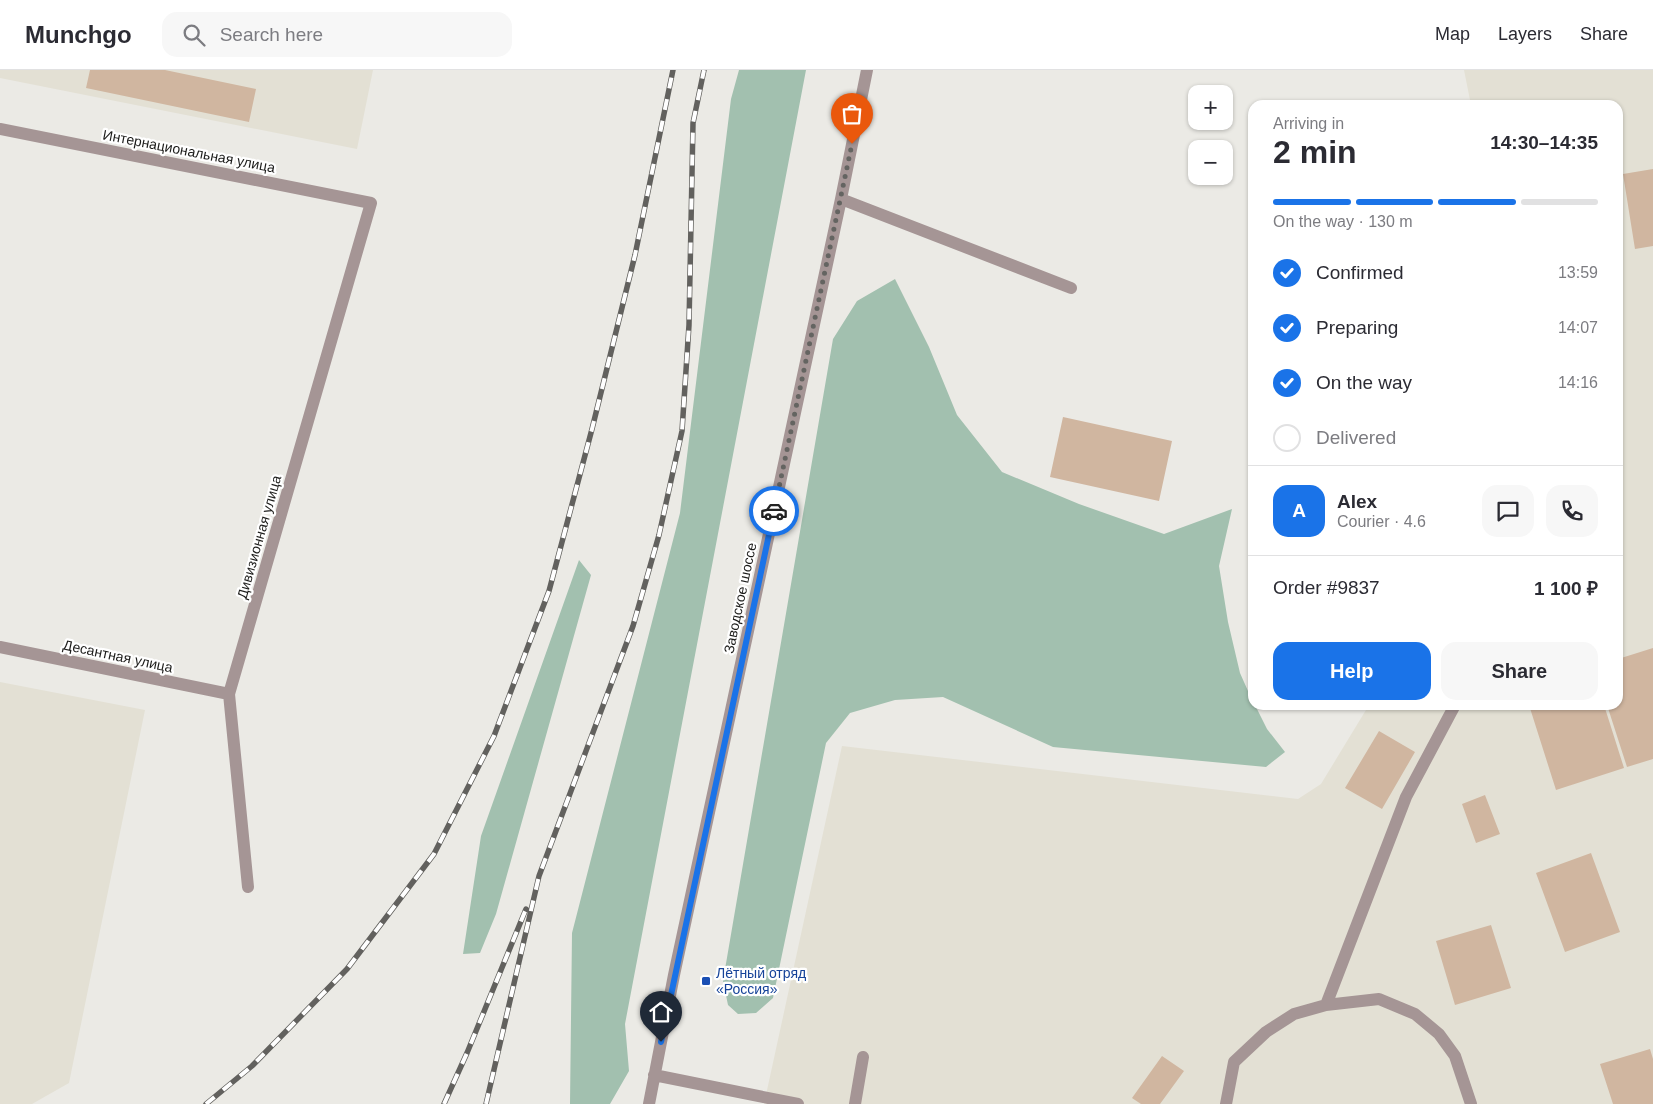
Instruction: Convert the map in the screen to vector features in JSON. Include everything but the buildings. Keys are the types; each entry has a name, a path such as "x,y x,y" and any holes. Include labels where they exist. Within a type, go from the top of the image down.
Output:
{"street":[{"name":"Заводское шоссе","path":"649,1104 674,975 867,70"},
{"name":"Интернациональная улица","path":"0,129 371,202"},
{"path":"841,199 1071,288"},
{"name":"Дивизионная улица","path":"248,888 229,694 371,202"},
{"name":"Десантная улица","path":"0,647 229,694"},
{"path":"1326,1005 1406,797 1452,710"},
{"path":"1226,1104 1234,1062 1266,1032 1294,1014 1326,1005 1379,999 1414,1014 1439,1034 1455,1056 1472,1104"},
{"path":"854,1104 863,1057"},
{"path":"654,1075 798,1104"}],"shaded area":[{"path":"0,70 373,70 357,149 0,78"},
{"path":"1464,70 1653,70 1653,1104 764,1104 842,746 1298,799 1321,784 1366,710 1623,710 1623,100 1470,100"},
{"path":"0,682 145,710 69,1083 32,1104 0,1104"}],"green space":[{"path":"739,70 806,70 625,1024 629,1071 610,1104 570,1104 572,933 680,513 731,99"},
{"path":"895,279 929,347 957,415 1002,472 1079,504 1164,534 1232,509 1219,566 1228,622 1240,673 1248,691 1248,710 1258,710 1267,729 1285,752 1266,767 1053,747 943,697 895,700 850,713 826,743 773,998 756,1013 738,1014 728,1005 723,981 833,339 857,301"},
{"path":"579,560 591,575 496,914 480,953 463,954 481,836"}],"railway":[{"path":"206,1104 252,1066 347,969 434,854 494,736 549,591 635,255 673,70"},
{"path":"486,1104 539,876 633,626 659,535 682,431 689,325 693,123 704,70"},
{"path":"444,1104 526,909"}],"way so far":[{"path":"774,511 852,144"}],"place":[{"name":"Лётный отряд «Россия»","path":"706,981"}],"route":[{"path":"661,1042 774,511"}]}
